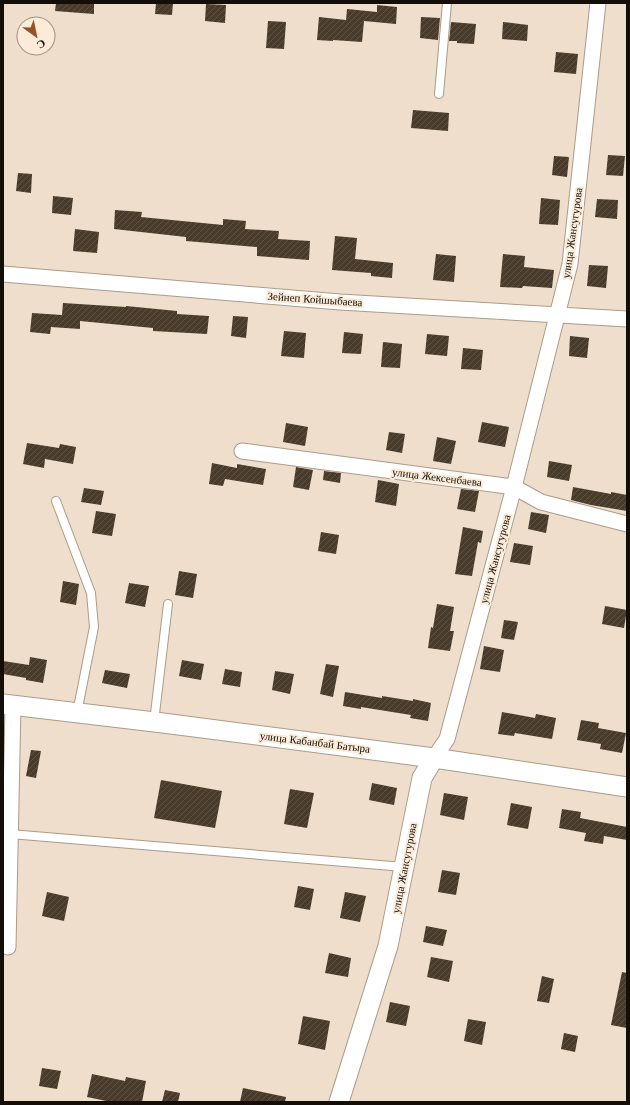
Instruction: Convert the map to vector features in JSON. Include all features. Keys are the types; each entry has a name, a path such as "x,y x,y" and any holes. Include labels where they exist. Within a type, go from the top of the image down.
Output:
{"street":[{"name":"улица Жансугурова","path":"339,1102 388,946 422,778 447,739 514,487 570,264 598,3"},
{"name":"Зейнеп Койшыбаева","path":"3,274 340,302 627,319"},
{"name":"улица Жексенбаева","path":"242,451 514,487 541,502 627,524"},
{"name":"улица Кабанбай Батыра","path":"8,704 434,758 627,787"},
{"path":"8,704 10,834 8,947"}],"lane":[{"path":"439,94 447,3"},
{"path":"56,501 91,594 94,627 77,713"},
{"path":"154,722 168,604"},
{"path":"10,834 404,867"}],"building":[{"path":"56,3 94,3 94,14 55,11"},
{"path":"156,3 173,3 172,15 155,14"},
{"path":"206,4 226,5 225,23 205,21"},
{"path":"377,5 397,7 396,24 364,21 362,42 317,40 319,17 346,20 347,9 377,12"},
{"path":"421,17 440,18 438,40 420,38"},
{"path":"268,21 286,22 284,49 266,48"},
{"path":"451,22 476,24 474,44 449,41"},
{"path":"503,22 528,25 527,41 502,39"},
{"path":"556,52 578,54 576,74 554,72"},
{"path":"413,110 449,113 448,131 411,128"},
{"path":"608,155 625,156 623,176 606,175"},
{"path":"554,156 569,157 567,177 552,175"},
{"path":"18,173 32,174 31,193 16,191"},
{"path":"53,196 73,198 71,215 52,213"},
{"path":"541,198 560,200 558,225 539,224"},
{"path":"597,199 618,200 617,219 595,217"},
{"path":"115,210 142,212 141,217 223,225 223,219 246,221 245,229 279,231 278,239 310,241 309,260 257,256 257,247 186,241 186,237 114,229"},
{"path":"75,229 99,232 97,253 73,251"},
{"path":"335,236 357,238 355,259 393,263 392,278 371,276 371,273 332,270"},
{"path":"436,254 456,256 454,282 433,280"},
{"path":"503,254 525,256 524,267 554,270 552,288 523,286 522,288 500,287"},
{"path":"589,265 608,266 606,288 587,286"},
{"path":"63,303 126,306 177,311 177,314 209,316 207,334 153,331 153,328 80,321 80,329 51,327 50,334 30,332 32,313 62,315"},
{"path":"233,316 248,317 246,338 231,336"},
{"path":"284,331 306,333 304,358 281,356"},
{"path":"344,332 363,334 361,354 342,353"},
{"path":"427,334 449,336 447,356 425,354"},
{"path":"570,336 589,338 587,358 569,356"},
{"path":"383,342 402,344 400,368 381,367"},
{"path":"463,348 483,350 481,370 461,369"},
{"path":"482,422 509,427 505,447 478,442"},
{"path":"286,423 308,427 305,446 283,442"},
{"path":"389,432 405,434 402,453 386,450"},
{"path":"437,437 456,441 451,464 433,461"},
{"path":"27,443 59,448 60,444 76,447 73,464 45,459 44,468 23,464"},
{"path":"549,461 572,465 569,481 547,477"},
{"path":"212,463 237,468 237,464 266,469 263,485 225,479 223,486 209,484"},
{"path":"296,467 313,470 309,490 293,487"},
{"path":"324,471 341,473 340,483 323,480"},
{"path":"378,480 399,484 396,506 375,502"},
{"path":"573,487 611,494 611,492 627,495 627,511 571,500"},
{"path":"84,488 104,491 101,505 81,502"},
{"path":"461,489 479,491 475,512 457,509"},
{"path":"96,511 116,514 112,536 92,533"},
{"path":"531,512 549,515 546,533 528,529"},
{"path":"463,527 483,531 481,543 478,542 472,576 455,574"},
{"path":"321,532 339,535 336,554 318,551"},
{"path":"514,543 533,546 530,565 510,562"},
{"path":"179,571 197,574 193,598 175,595"},
{"path":"63,581 79,584 76,605 60,602"},
{"path":"129,583 149,586 145,607 125,603"},
{"path":"437,604 454,607 450,631 454,631 450,651 428,648 431,627 433,628"},
{"path":"605,606 627,610 624,628 602,624"},
{"path":"504,620 518,622 514,640 501,638"},
{"path":"484,646 504,650 500,672 480,669"},
{"path":"30,657 47,660 43,683 3,674 3,661 29,665"},
{"path":"182,660 204,664 201,680 179,676"},
{"path":"326,664 339,666 333,697 320,694"},
{"path":"225,669 242,672 240,687 222,684"},
{"path":"105,670 130,674 127,688 102,683"},
{"path":"275,671 294,674 290,694 272,690"},
{"path":"345,692 382,698 382,696 413,701 413,699 431,703 428,721 410,718 411,715 361,707 361,709 343,706"},
{"path":"502,712 535,718 536,714 556,718 552,739 515,733 514,736 498,734"},
{"path":"581,720 599,723 598,728 626,733 622,753 600,749 601,744 577,740"},
{"path":"31,750 41,751 36,778 26,776"},
{"path":"161,780 222,791 215,828 154,818"},
{"path":"372,783 397,788 394,805 369,800"},
{"path":"290,789 314,793 307,828 284,824"},
{"path":"444,793 468,797 464,820 440,815"},
{"path":"511,803 532,807 528,829 507,825"},
{"path":"562,809 581,812 580,818 627,827 627,840 604,836 603,844 584,841 586,833 559,828"},
{"path":"442,870 460,873 456,895 438,892"},
{"path":"298,886 314,889 310,910 294,907"},
{"path":"47,892 69,897 64,921 42,916"},
{"path":"345,892 366,896 360,922 340,918"},
{"path":"426,926 447,930 443,946 423,942"},
{"path":"329,953 351,958 348,977 325,973"},
{"path":"431,957 453,961 449,982 427,977"},
{"path":"622,972 627,973 627,1028 611,1025"},
{"path":"542,976 554,979 549,1003 537,1001"},
{"path":"390,1002 410,1006 406,1026 386,1022"},
{"path":"303,1016 330,1021 325,1050 298,1044"},
{"path":"468,1019 486,1022 482,1045 464,1041"},
{"path":"564,1033 578,1036 575,1052 561,1049"},
{"path":"42,1068 61,1071 57,1089 39,1086"},
{"path":"92,1074 125,1081 126,1077 146,1081 142,1102 111,1102 87,1097"},
{"path":"243,1088 286,1097 285,1102 240,1102"},
{"path":"165,1090 180,1093 178,1102 162,1102"}]}
